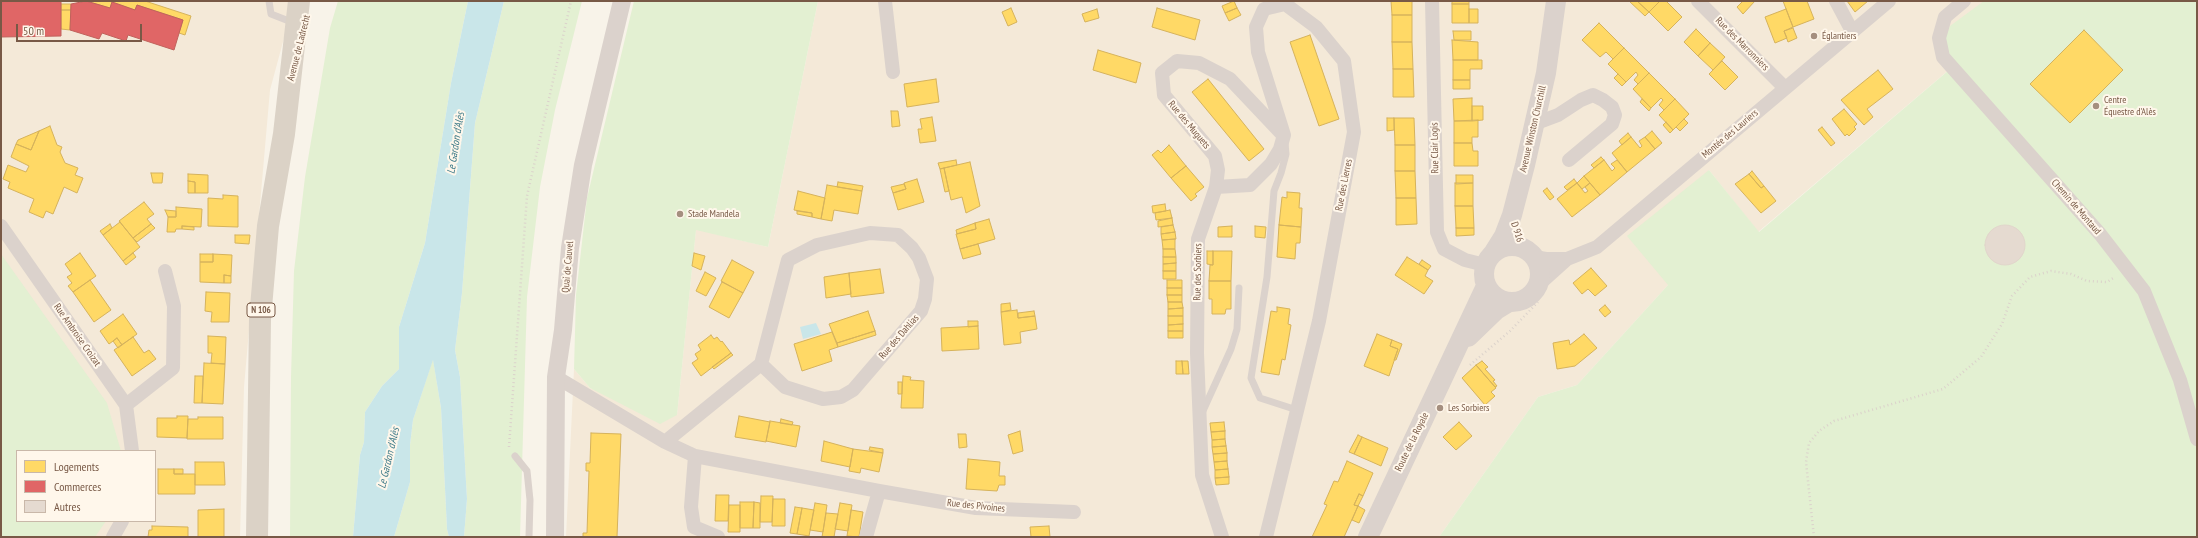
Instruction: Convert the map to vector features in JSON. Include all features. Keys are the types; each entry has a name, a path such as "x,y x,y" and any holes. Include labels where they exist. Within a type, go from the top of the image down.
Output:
{"main road":[{"name":"Avenue de Ladrecht","path":"290,86 299,1"},
{"name":"Avenue de Ladrecht","path":"290,86 311,1"},
{"name":"Avenue Winston Churchill","path":"1489,259 1512,215 1546,73 1556,1"},
{"name":"N 106","path":"257,537 260,318 268,226 284,134 290,86"},
{"name":"D 916","path":"1512,215 1528,252"},
{"path":"1508,246 1528,252 1540,271 1540,292 1509,302 1500,300 1486,286 1484,276 1489,259 1508,246"},
{"name":"Route de la Royale","path":"1368,537 1486,286"},
{"name":"Route de la Royale","path":"1457,348 1496,310 1509,302"}],"street":[{"name":"Quai de Cauvel","path":"555,537 556,377 578,193 622,1"},
{"path":"884,1 893,72"},
{"name":"Rue Clair Logis","path":"1432,1 1437,232 1444,249 1465,260 1489,259"},
{"name":"Rue des Marronniers","path":"1698,1 1785,88"},
{"path":"1836,1 1852,31"},
{"name":"Montée des Lauriers","path":"1540,292 1567,259 1597,247 1889,1"},
{"name":"Chemin de Montaud","path":"1964,1 1945,17 1939,38 1943,57 2094,228 2144,291 2180,380 2197,439"},
{"name":"Rue des Lierres","path":"1266,537 1319,321 1354,132 1344,61 1316,27 1285,4 1264,9 1256,27 1258,52 1284,136"},
{"name":"Rue des Muguets","path":"1216,187 1218,170 1215,156 1164,96 1162,74 1177,61 1199,64 1230,79 1284,136"},
{"path":"1534,124 1558,115 1581,100 1593,95 1612,107 1615,115 1612,124 1568,160"},
{"path":"1216,187 1250,185 1271,164 1280,149 1284,136"},
{"name":"Rue des Sorbiers","path":"1216,187 1198,239 1197,352 1202,475 1222,537"},
{"name":"Rue Ambroise Croizat","path":"1,226 126,405 132,450"},
{"name":"Rue des Dahlias","path":"870,233 898,236 912,248 919,258 927,279 925,298 921,311 853,390 841,397 823,399 785,387 761,364 788,260 817,245 870,233"},
{"name":"Montée des Lauriers","path":"1528,252 1567,259"},
{"path":"126,405 173,368 174,306 165,271"},
{"path":"556,377 665,442 761,364"},
{"name":"Rue des Pivoines","path":"665,442 695,456 976,508 1074,512"},
{"path":"695,456 691,507 694,527 718,537"},
{"path":"866,537 879,491"},
{"path":"113,537 121,522"}],"lane":[{"path":"268,1 271,14 297,24"},
{"path":"1284,136 1286,154 1274,191 1267,277 1251,378 1260,398 1297,410"},
{"path":"1200,416 1208,403 1231,349 1236,329 1239,288"},
{"path":"515,456 527,471 530,500 529,537"}],"path":[{"path":"515,456 508,456 527,196 571,1"},
{"path":"1814,537 1806,462 1809,443 1819,431 1834,420 1943,388 1981,358 2002,324 2012,296 2030,277 2051,271 2071,274 2087,281 2107,282 2128,271"},
{"path":"1464,370 1510,331 1540,292"}],"shaded area":[{"path":"1,1 294,1 270,90 244,387 240,537 1,537"},
{"path":"818,1 2197,1 1957,63 1758,232 1709,170 1668,285 1577,385 1538,397 1439,537 566,537 574,369 590,388 677,415 696,229 768,247"}],"green space":[{"path":"338,1 468,1 451,83 425,243 399,327 399,369 382,386 365,412 364,442 360,455 353,537 290,537 291,377 294,271 305,177 330,28"},
{"path":"504,1 582,1 555,110 540,187 527,297 520,537 464,537 467,499 460,377 455,350 462,293 475,123"},
{"name":"Stade Mandela","path":"634,1 818,1 768,247 696,230 677,415 660,424 590,388 574,369 576,295 587,198"},
{"path":"1984,1 2197,1 2197,537 1439,537 1538,397 1577,385 1668,285 1627,236 1709,170 1759,232 1956,64 1945,50 1946,35 1950,26"},
{"path":"1,254 107,403 121,450 16,450 16,522 105,522 95,537 1,537"},
{"path":"433,359 441,408 447,529 449,537 394,537 410,482 410,445 413,420"}],"water":[{"name":"Le Gardon d'Alès","path":"468,1 504,1 475,123 462,293 455,350 460,377 467,499 464,537 449,537 447,529 441,408 433,360 413,420 410,445 410,482 394,537 353,537 360,455 364,442 365,412 382,386 399,369 399,327 425,243 451,83"},
{"path":"816,323 821,334 803,339 800,327"}],"building: Logements":[{"path":"86,1 145,1 191,16 185,35 179,33 183,20 137,5 135,10 112,2 110,8"},
{"path":"1234,1 1237,8 1225,13 1222,6"},
{"path":"1391,1 1412,1 1412,15 1392,15"},
{"path":"1452,1 1469,1 1469,4 1452,4"},
{"path":"1629,1 1637,1 1649,12 1645,16"},
{"path":"1637,1 1660,1 1649,12"},
{"path":"1660,1 1666,1 1682,17 1668,31 1649,12"},
{"path":"1743,1 1755,1 1743,14 1737,7"},
{"path":"1783,1 1807,1 1814,19 1793,27"},
{"path":"1847,1 1868,1 1855,12"},
{"path":"61,4 71,4 71,10 61,10"},
{"path":"1452,4 1469,4 1469,23 1452,23"},
{"path":"1011,8 1017,22 1008,26 1002,12"},
{"path":"1157,8 1200,20 1195,40 1152,27"},
{"path":"1237,8 1241,15 1229,21 1225,13"},
{"path":"1097,9 1099,18 1085,22 1082,14"},
{"path":"1469,9 1478,9 1478,23 1469,23"},
{"path":"1786,9 1793,27 1784,31 1787,38 1775,43 1765,17"},
{"path":"61,10 71,10 70,30 61,29"},
{"path":"1392,15 1412,15 1412,42 1392,42"},
{"path":"1599,23 1624,48 1613,59 1606,52 1600,57 1582,40"},
{"path":"1793,28 1797,38 1788,42 1784,31"},
{"path":"1696,29 1710,43 1698,56 1684,42"},
{"path":"2084,30 2123,70 2070,123 2030,84"},
{"path":"1453,31 1471,31 1471,40 1454,40"},
{"path":"1310,35 1339,119 1319,126 1290,42"},
{"path":"1452,40 1478,42 1478,60 1453,60"},
{"path":"1392,42 1412,42 1413,69 1393,69"},
{"path":"1710,43 1725,57 1713,70 1698,56"},
{"path":"1624,48 1649,73 1638,84 1634,80 1638,75 1636,72 1626,82 1608,64"},
{"path":"1098,50 1141,63 1136,83 1093,70"},
{"path":"1453,60 1482,60 1482,69 1470,69 1470,80 1453,80"},
{"path":"1722,61 1738,77 1725,90 1709,74"},
{"path":"1393,69 1413,69 1414,97 1393,97"},
{"path":"1878,70 1893,89 1867,109 1873,117 1864,125 1841,100"},
{"path":"1649,73 1675,99 1664,110 1659,105 1663,100 1661,98 1651,108 1633,89"},
{"path":"1618,74 1626,82 1622,86 1614,78"},
{"path":"936,79 939,102 907,107 904,84"},
{"path":"1208,79 1264,149 1249,161 1192,92"},
{"path":"1453,80 1470,80 1470,89 1453,89"},
{"path":"1472,98 1472,121 1454,121 1453,99"},
{"path":"1642,99 1651,108 1649,111 1640,102"},
{"path":"1675,99 1689,114 1673,130 1659,115"},
{"path":"1472,106 1483,106 1483,120 1472,121"},
{"path":"1844,109 1857,124 1854,127 1856,129 1849,136 1847,134 1845,136 1832,119"},
{"path":"891,111 898,111 900,126 892,127"},
{"path":"932,117 936,141 920,143 918,129 922,129 920,119"},
{"path":"1387,118 1394,118 1394,130 1387,131"},
{"path":"1394,118 1414,118 1415,145 1395,145"},
{"path":"1684,119 1688,123 1680,131 1676,127"},
{"path":"1478,120 1478,137 1472,137 1472,143 1454,143 1454,121"},
{"path":"1666,122 1673,130 1670,133 1663,125"},
{"path":"50,126 57,145 62,147 60,152 65,163 78,168 75,175 83,178 77,193 64,187 53,214 46,211 43,218 29,212 34,199 8,188 10,182 3,179 8,165 26,172 29,166 11,157 16,144 31,150 39,131"},
{"path":"1822,127 1835,143 1831,146 1818,130"},
{"path":"39,131 31,150 16,144 18,140"},
{"path":"1652,131 1662,143 1655,149 1645,137"},
{"path":"1628,133 1631,137 1622,145 1619,141"},
{"path":"1631,137 1640,148 1642,146 1639,141 1645,137 1655,149 1627,172 1612,153"},
{"path":"1454,143 1472,143 1473,151 1478,151 1478,166 1454,166"},
{"path":"1169,145 1186,166 1171,178 1152,155 1158,150 1161,153"},
{"path":"1395,145 1415,145 1415,171 1395,171"},
{"path":"1601,157 1604,160 1594,168 1591,165"},
{"path":"956,160 957,165 940,169 938,163"},
{"path":"1604,160 1612,171 1615,168 1611,164 1617,160 1627,172 1600,195 1584,176"},
{"path":"970,162 980,206 966,213 962,197 951,200 944,168"},
{"path":"1186,166 1204,187 1195,194 1197,196 1191,201 1171,178"},
{"path":"944,168 949,191 945,192 940,169"},
{"path":"1395,171 1415,171 1416,198 1396,198"},
{"path":"1752,171 1764,186 1761,188 1749,174"},
{"path":"151,173 163,173 162,183 153,183"},
{"path":"188,174 208,175 208,193 195,193 195,182 188,181"},
{"path":"1749,174 1761,188 1764,186 1776,201 1761,213 1735,184"},
{"path":"1456,175 1473,175 1473,183 1456,184"},
{"path":"1584,176 1590,183 1582,189 1577,183"},
{"path":"917,179 924,202 898,210 893,193 906,189 904,183"},
{"path":"1574,179 1577,183 1567,190 1564,187"},
{"path":"188,181 195,182 195,193 188,193"},
{"path":"838,182 863,186 862,191 837,187"},
{"path":"1455,183 1473,183 1473,206 1455,206"},
{"path":"1577,183 1585,193 1588,191 1585,187 1590,183 1600,195 1572,217 1557,199"},
{"path":"904,184 906,189 893,193 891,187"},
{"path":"827,185 862,191 858,214 834,210 832,221 821,219"},
{"path":"1547,188 1554,197 1550,200 1543,191"},
{"path":"798,191 825,198 821,219 812,217 812,213 794,210"},
{"path":"1287,192 1300,193 1299,208 1302,208 1301,227 1279,225 1282,197 1287,198"},
{"path":"223,195 238,196 238,227 208,226 208,198 223,199"},
{"path":"1396,198 1416,198 1417,224 1396,225"},
{"path":"144,202 154,214 147,219 151,224 133,238 119,221"},
{"path":"1165,204 1166,211 1153,213 1152,206"},
{"path":"1455,206 1473,206 1474,228 1456,228"},
{"path":"176,207 202,209 201,227 182,226 182,229 176,229 175,232 167,232 168,217 176,217"},
{"path":"165,210 176,211 176,217 168,217"},
{"path":"1170,210 1172,218 1156,220 1155,213"},
{"path":"797,211 812,213 812,217 797,214"},
{"path":"1172,218 1173,225 1158,227 1158,221"},
{"path":"989,219 995,239 960,249 956,234 976,229 975,223"},
{"path":"120,222 140,247 123,261 103,235"},
{"path":"975,223 976,229 957,234 956,230"},
{"path":"110,224 112,228 103,235 100,231"},
{"path":"151,224 155,228 137,242 133,238"},
{"path":"1173,225 1175,232 1161,234 1161,227"},
{"path":"1279,225 1301,227 1300,243 1296,243 1295,259 1277,257"},
{"path":"182,226 194,227 194,230 182,229"},
{"path":"1232,226 1232,237 1218,237 1218,227"},
{"path":"1255,226 1266,227 1265,238 1255,237"},
{"path":"1456,228 1474,228 1474,235 1456,236"},
{"path":"1175,232 1176,239 1162,240 1161,234"},
{"path":"235,235 250,235 249,244 235,243"},
{"path":"1175,239 1175,249 1163,249 1162,240"},
{"path":"978,244 981,254 963,259 960,249"},
{"path":"1163,249 1175,249 1176,257 1163,257"},
{"path":"1207,251 1213,251 1213,265 1207,264"},
{"path":"1213,251 1232,251 1231,281 1209,281 1210,265 1213,265"},
{"path":"80,253 96,276 73,292 68,286 72,283 67,277 72,274 65,264"},
{"path":"133,253 136,257 126,265 123,261"},
{"path":"694,253 705,256 701,270 692,266"},
{"path":"200,254 213,254 213,262 200,262"},
{"path":"213,254 232,255 231,276 224,275 224,283 200,282 200,262 213,262"},
{"path":"1163,257 1176,257 1176,263 1163,264"},
{"path":"1407,257 1428,270 1425,276 1433,281 1424,294 1395,275"},
{"path":"732,260 754,272 743,293 721,281"},
{"path":"1422,260 1431,266 1428,270 1419,264"},
{"path":"1176,263 1176,271 1163,271 1163,264"},
{"path":"1591,268 1607,286 1595,296 1588,289 1582,294 1573,283"},
{"path":"880,269 884,293 851,297 849,273"},
{"path":"1163,271 1176,271 1176,279 1163,279"},
{"path":"705,272 716,278 706,296 696,291"},
{"path":"849,273 851,294 826,298 824,277"},
{"path":"224,275 231,276 231,283 224,283"},
{"path":"90,280 111,310 94,322 73,292"},
{"path":"1167,280 1182,280 1182,288 1167,288"},
{"path":"1209,281 1231,281 1231,309 1226,309 1225,314 1212,314 1212,299 1209,299"},
{"path":"722,282 743,293 729,318 709,307"},
{"path":"1167,288 1182,288 1182,295 1167,295"},
{"path":"206,292 230,293 229,322 211,322 212,312 205,311"},
{"path":"1167,295 1182,295 1182,302 1168,302"},
{"path":"1168,302 1182,302 1183,308 1168,309"},
{"path":"1010,303 1011,310 1001,312 1001,304"},
{"path":"1605,305 1611,312 1605,317 1599,310"},
{"path":"1277,307 1290,309 1288,324 1291,325 1285,360 1282,359 1279,375 1261,372 1271,311 1277,312"},
{"path":"1183,308 1183,316 1168,316 1168,309"},
{"path":"1017,310 1018,318 1035,316 1037,329 1020,332 1021,343 1004,345 1001,312"},
{"path":"868,311 875,331 837,343 829,324"},
{"path":"1034,311 1035,316 1018,318 1018,313"},
{"path":"123,314 137,334 122,345 117,338 109,344 100,331"},
{"path":"1168,316 1183,316 1183,324 1168,325"},
{"path":"968,321 978,321 978,326 968,327"},
{"path":"1183,324 1183,331 1168,331 1168,325"},
{"path":"978,326 979,349 942,351 941,328"},
{"path":"875,331 876,335 838,347 837,343"},
{"path":"1168,331 1183,331 1183,338 1168,338"},
{"path":"832,332 838,347 829,350 832,361 802,371 794,344"},
{"path":"1377,334 1392,340 1390,346 1398,349 1389,376 1364,366"},
{"path":"1584,334 1597,348 1575,366 1557,369 1553,343 1569,340 1570,345"},
{"path":"711,335 714,339 717,337 721,342 722,341 731,353 701,376 692,363 698,359 695,354 701,350 698,345"},
{"path":"208,336 226,337 225,364 211,363 212,353 208,353"},
{"path":"133,337 144,353 149,350 156,359 132,376 114,350"},
{"path":"117,338 122,345 118,348 113,341"},
{"path":"1392,340 1402,344 1396,360 1394,360 1398,349 1390,346"},
{"path":"731,353 733,355 714,369 712,367"},
{"path":"1176,361 1182,361 1183,374 1176,374"},
{"path":"1182,361 1188,361 1189,374 1183,374"},
{"path":"1482,361 1488,367 1485,369 1495,380 1493,381 1497,386 1495,387 1476,365"},
{"path":"204,363 225,364 223,404 202,403"},
{"path":"1476,365 1496,388 1491,392 1495,396 1485,405 1462,378"},
{"path":"195,376 203,376 202,403 194,403"},
{"path":"903,376 911,377 910,380 924,381 923,408 901,408"},
{"path":"898,382 902,382 902,394 898,394"},
{"path":"177,416 188,416 187,438 157,437 157,418 177,418"},
{"path":"739,416 770,422 766,442 735,437"},
{"path":"198,417 223,417 223,439 187,439 188,419 198,419"},
{"path":"781,419 793,422 792,425 780,423"},
{"path":"770,421 800,426 796,447 766,441"},
{"path":"1224,422 1225,431 1211,432 1210,423"},
{"path":"1459,422 1472,436 1456,450 1443,437"},
{"path":"1020,431 1023,451 1013,454 1008,435"},
{"path":"1225,431 1225,439 1212,440 1211,432"},
{"path":"591,433 621,434 617,537 583,537 583,533 587,533 589,471 586,471 586,463 590,463"},
{"path":"958,434 966,434 967,447 959,448"},
{"path":"1358,435 1362,437 1354,454 1349,452"},
{"path":"1362,437 1388,448 1381,466 1354,454"},
{"path":"1225,439 1226,446 1212,447 1212,440"},
{"path":"824,441 853,449 850,467 821,461"},
{"path":"1226,446 1227,453 1213,454 1212,447"},
{"path":"870,447 883,449 883,453 869,450"},
{"path":"853,449 883,453 879,472 861,468 860,473 849,471"},
{"path":"1227,453 1227,461 1214,462 1213,454"},
{"path":"968,459 1000,462 999,476 1005,476 1005,485 999,485 997,491 966,489"},
{"path":"1227,461 1228,469 1215,470 1214,462"},
{"path":"1347,461 1373,473 1363,496 1359,494 1354,505 1358,506 1344,537 1312,537 1327,505 1324,504 1334,481 1338,482"},
{"path":"195,462 224,462 225,485 195,485"},
{"path":"158,469 174,469 174,474 195,474 195,494 158,494"},
{"path":"174,469 183,469 183,474 174,474"},
{"path":"1228,469 1229,477 1215,478 1215,470"},
{"path":"1229,477 1229,484 1216,485 1215,478"},
{"path":"1359,494 1363,496 1358,506 1354,505"},
{"path":"716,495 729,495 728,521 715,521"},
{"path":"761,496 773,496 772,522 760,522"},
{"path":"773,499 785,499 785,526 772,526"},
{"path":"740,502 754,502 753,528 740,528"},
{"path":"754,502 760,503 760,528 753,528"},
{"path":"815,503 827,505 823,532 810,530"},
{"path":"840,503 852,505 848,531 835,529"},
{"path":"729,505 740,505 740,532 728,532"},
{"path":"1358,506 1365,510 1359,523 1352,520"},
{"path":"795,507 802,508 797,534 790,533"},
{"path":"802,508 814,510 809,536 797,534"},
{"path":"224,509 224,537 198,537 198,510"},
{"path":"851,510 863,512 859,537 847,536"},
{"path":"826,513 838,514 834,537 822,537"},
{"path":"152,526 188,527 188,537 148,537 149,530 152,530"},
{"path":"1049,526 1050,537 1031,537 1030,527"}],"building: Commerces":[{"path":"1,1 61,1 61,36 1,37"},
{"path":"86,1 110,8 112,2 135,10 137,5 183,20 174,50 128,35 126,41 102,33 99,39 70,30 71,4"}],"building: Autres":[{"path":"2009,225 2016,228 2022,234 2025,245 2024,253 2016,262 2009,265 2001,265 1994,262 1986,253 1985,241 1988,234 1997,226"}],"place":[{"name":"Églantiers","path":"1814,36"},
{"name":"Centre Équestre d'Alès","path":"2096,106"},
{"name":"Stade Mandela","path":"680,214"},
{"name":"Les Sorbiers","path":"1440,408"}]}
